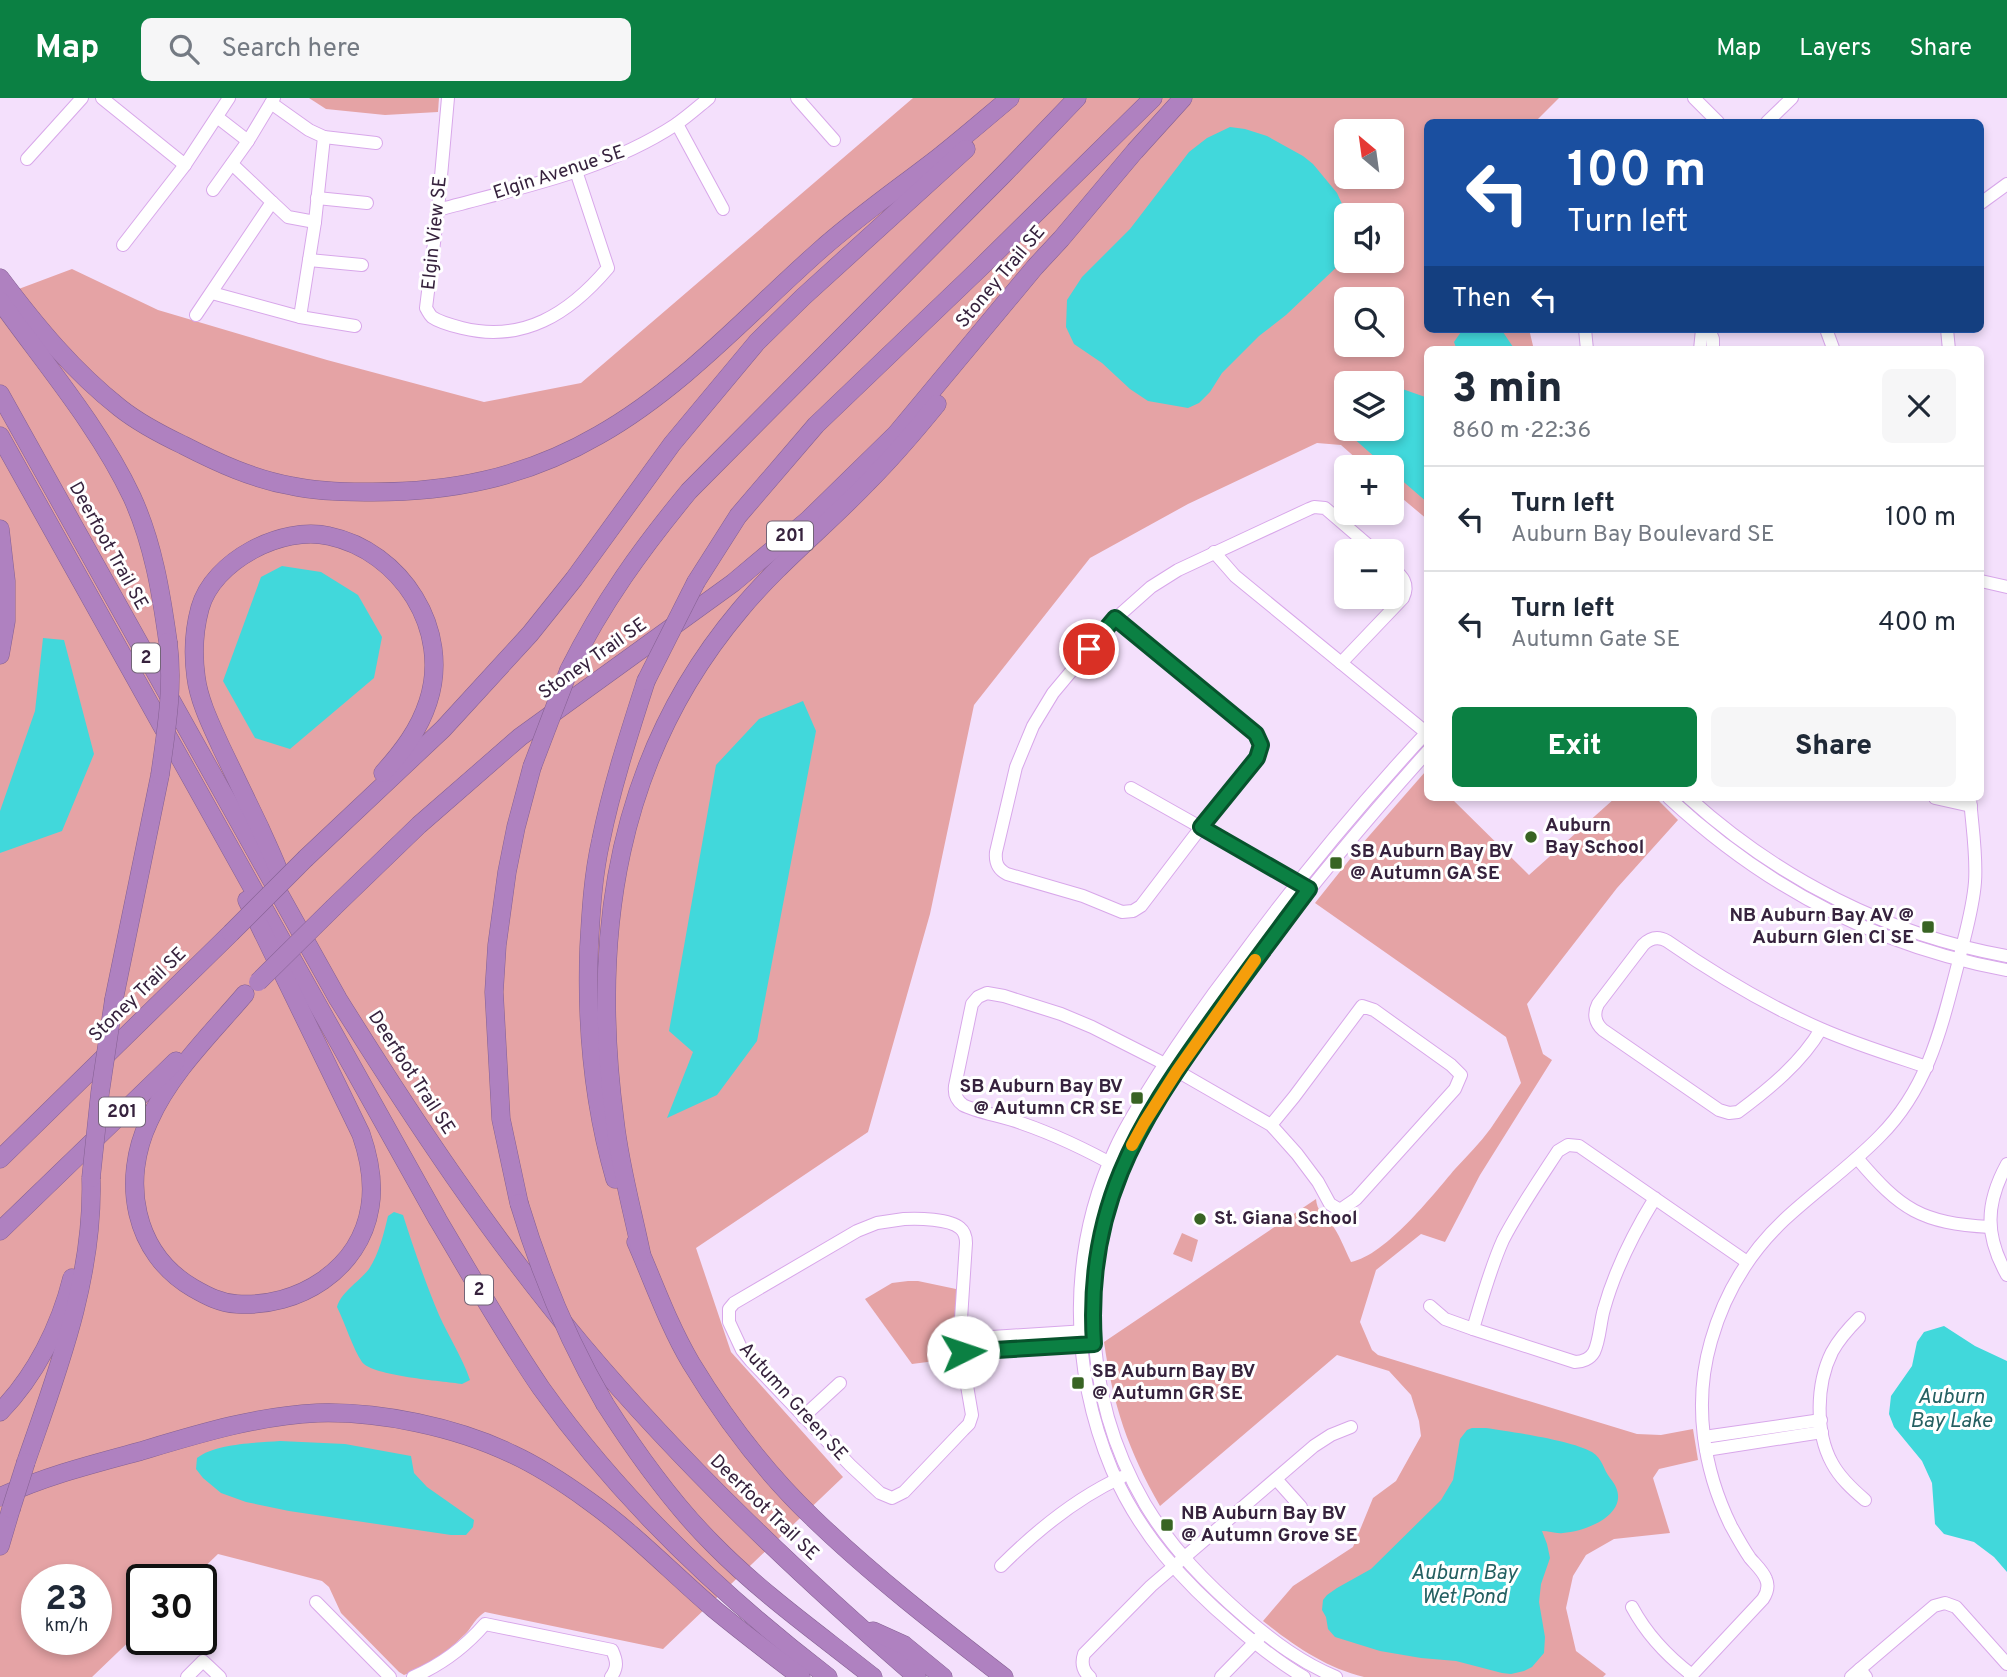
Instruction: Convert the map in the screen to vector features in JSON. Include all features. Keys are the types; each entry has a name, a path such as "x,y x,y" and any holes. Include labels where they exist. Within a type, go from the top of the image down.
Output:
{"highway":[{"path":"0,278 34,324 66,359 122,410 166,437 240,471 293,487 332,491 403,492 479,482 525,470 560,456 600,435 642,407 700,360 821,249 1010,98"},
{"name":"Stoney Trail SE","path":"0,1159 309,856 443,729 521,645 554,607 672,444 758,342 803,297 1023,98"},
{"path":"873,1677 746,1575 712,1544 672,1500 632,1446 580,1361 534,1255 519,1203 501,1119 494,992 497,945 507,872 532,767 569,670 623,576 654,532 688,491 1077,98"},
{"path":"1004,1677 922,1614 811,1517 766,1469 726,1417 690,1362 661,1303 630,1227 604,1141 592,1070 588,1013 591,910 600,843 619,764 646,681 696,583 738,516 816,425 1153,98"},
{"name":"Stoney Trail SE","path":"0,1231 419,825 501,753 733,583 794,533 896,434 1035,267 1183,98"},
{"path":"641,1252 615,1124 607,1033 606,971 611,906 620,852 648,761 666,721 718,637 760,587 869,482 920,425 1020,299 1061,239"},
{"path":"0,301 103,444 132,498 150,545 159,582 168,642 169,676 167,722 160,775 114,999 100,1093 89,1223 76,1312 26,1462 6,1503 0,1546"},
{"name":"Deerfoot Trail SE","path":"0,394 338,999 398,1095 472,1203 550,1306 624,1394 697,1472 760,1536 917,1677"},
{"name":"2","path":"0,436 438,1220 510,1342 586,1446 652,1521 750,1615 828,1677"},
{"path":"0,529 6,581 6,621 0,655"},
{"path":"295,920 278,867 208,720 196,680 195,648 201,606 210,587 222,572 269,542 309,534 328,536 367,550 398,575 417,600 434,659 429,701 411,738 309,856"},
{"path":"222,834 259,927 361,1134 368,1153 370,1176 370,1208 360,1237 345,1263 323,1282 300,1295 274,1302 237,1304 212,1299 183,1282 160,1261 141,1227 136,1211 134,1187 141,1140 162,1097 181,1069 252,988"},
{"path":"0,1412 37,1364 62,1312 77,1258 91,1178"},
{"path":"6,1503 18,1489 63,1473 245,1422 317,1413 369,1416 419,1424 460,1434 513,1454 590,1501 648,1549 713,1609 801,1677"},
{"path":"853,1621 904,1645 943,1677"}],"street":[{"path":"27,159 82,98"},
{"path":"102,98 185,164"},
{"path":"123,245 185,164 229,98"},
{"name":"Elgin View SE","path":"448,98 426,308 432,317 457,327 477,331 517,331 548,319 593,286 608,268 576,171"},
{"name":"Elgin Avenue SE","path":"438,210 576,171 629,151 677,124 709,98"},
{"path":"797,98 834,140"},
{"path":"1694,98 1715,119"},
{"path":"1770,119 1792,98"},
{"path":"213,190 272,101 309,130 324,137 376,143"},
{"path":"217,117 248,141"},
{"path":"677,124 723,209"},
{"path":"300,317 315,222 324,137"},
{"path":"232,164 288,217 315,222"},
{"path":"1984,201 2007,184"},
{"path":"317,198 367,203"},
{"path":"196,315 272,202"},
{"path":"309,260 362,265"},
{"path":"212,293 300,317 355,326"},
{"path":"1115,618 1259,738 1261,745 1257,758 1141,906 1129,912 1007,874 996,864 996,852 1012,781 1030,732 1053,693 1115,618 1139,595 1214,552 1320,506 1361,539"},
{"path":"1214,552 1235,576 1424,730"},
{"path":"1984,582 2007,587"},
{"path":"1341,663 1393,609"},
{"path":"1178,1562 1118,1449 1087,1338 1080,1287 1094,1205 1109,1162 1136,1109 1222,982 1297,882 1424,735"},
{"path":"1336,1677 1259,1638 1210,1605 1178,1562 1138,1518 1117,1480 1093,1415 1084,1374 1087,1338 1106,1213 1121,1169 1144,1123 1240,981 1309,889 1424,756"},
{"path":"1131,788 1309,889"},
{"path":"1672,801 1731,850 1804,898 1863,927 1894,940 1960,953 2007,956"},
{"path":"1693,801 1763,857 1833,898 1960,953 2007,970"},
{"path":"1632,1607 1660,1648 1691,1676 1753,1611 1767,1590 1765,1576 1739,1541 1712,1481 1705,1444 1702,1399 1710,1343 1725,1303 1747,1262 1784,1220 1883,1134 1903,1108 1927,1067 1938,1038 1974,898 1976,881 1970,802"},
{"path":"1821,1029 1785,1073 1738,1112 1729,1113 1719,1110 1603,1030 1595,1013 1598,1004 1643,945 1651,939 1660,938 1751,995 1821,1029 1927,1067"},
{"path":"1121,1169 1056,1136 965,1106 958,1101 954,1093 955,1086 972,1004 978,997 987,993 1004,996 1092,1027 1165,1064 1270,1125 1297,1154 1318,1182 1330,1204 1340,1210 1356,1199 1455,1089 1461,1075 1374,1010 1362,1006 1270,1125"},
{"path":"1473,1329 1485,1285 1502,1243 1518,1213 1563,1146 1579,1146 1747,1262"},
{"path":"1857,1158 1894,1198 1932,1220 1990,1227"},
{"path":"2007,1164 1995,1189 1990,1227 1995,1250 2007,1275"},
{"path":"1430,1306 1445,1319 1473,1329 1575,1362 1586,1359 1594,1352 1603,1311 1616,1272 1655,1198"},
{"name":"Autumn Green SE","path":"913,1219 953,1224 961,1229 966,1243 962,1300 963,1346 972,1415 969,1424 904,1492 897,1497 885,1496 803,1417 742,1350 729,1322 729,1309 734,1303 857,1231 877,1223 913,1219"},
{"path":"1859,1318 1841,1338 1828,1362 1821,1389 1821,1426 1830,1461 1852,1489 1865,1500"},
{"path":"963,1346 1087,1338"},
{"path":"803,1417 840,1383"},
{"path":"1705,1444 1821,1426"},
{"path":"1090,1677 1082,1665 1085,1653 1130,1607 1178,1562 1320,1441 1351,1427"},
{"path":"1001,1566 1053,1519 1086,1496 1129,1474"},
{"path":"1276,1479 1301,1507"},
{"path":"316,1602 390,1677"},
{"path":"1859,1674 1934,1606 1945,1603 1956,1607 2007,1664"},
{"path":"413,1677 434,1668 485,1624 612,1650 617,1660 616,1670 611,1677"},
{"path":"1221,1677 1259,1638"},
{"path":"1259,1638 1304,1677"},
{"path":"187,1677 203,1661 220,1677"}],"shaded area":[{"path":"309,98 439,98 438,112 385,115 326,109"},
{"path":"913,98 1559,98 1538,119 1424,119 1424,333 1530,333 1533,346 1424,346 1424,517 1404,500 1404,455 1352,455 1341,445 1317,443 1188,504 1090,558 974,705 930,914 868,1132 696,1248 731,1352 843,1477 663,1649 485,1612 466,1634 442,1654 404,1675 341,1613 329,1587 322,1581 218,1554 208,1564 126,1564 126,1644 92,1677 0,1677 0,296 72,269 158,310 327,360 484,402 581,383"},
{"path":"1424,773 1424,801 1454,801 1529,875 1612,801 1659,801 1678,820 1617,888 1527,1004 1543,1054 1552,1060 1480,1175 1445,1242 1421,1234 1376,1270 1360,1322 1372,1350 1378,1355 1637,1434 1661,1435 1693,1429 1698,1460 1659,1469 1653,1478 1670,1533 1614,1539 1586,1555 1573,1576 1566,1608 1576,1651 1606,1674 1603,1677 1364,1677 1336,1668 1310,1655 1263,1621 1293,1586 1353,1547 1373,1498 1396,1481 1421,1436 1411,1395 1389,1371 1337,1355 1160,1506 1139,1466 1117,1407 1104,1342 1316,1199 1319,1209 1336,1231 1351,1262 1365,1257 1408,1223 1491,1128 1521,1083 1506,1037 1315,903"},
{"path":"1182,1233 1198,1240 1192,1262 1173,1254"},
{"path":"908,1281 956,1289 958,1358 912,1364 865,1299 892,1283"}],"water":[{"path":"1230,127 1267,136 1313,164 1337,193 1342,203 1334,203 1334,270 1286,315 1259,336 1222,373 1199,403 1188,408 1148,401 1074,344 1066,327 1067,300 1082,277 1130,229 1189,152 1207,138"},
{"path":"1460,333 1504,333 1512,346 1456,346 1454,342"},
{"path":"1404,390 1424,397 1424,500 1404,482 1404,455 1372,455 1357,441 1404,441"},
{"path":"282,566 321,572 358,595 382,637 374,678 290,749 255,738 223,681 261,577"},
{"path":"43,638 64,640 94,754 62,831 0,853 0,811 35,711"},
{"path":"803,701 816,731 757,1041 717,1095 667,1118 693,1052 669,1031 716,765 759,719"},
{"path":"394,1212 403,1215 434,1303 467,1372 470,1380 462,1384 393,1374 368,1367 359,1357 337,1307 346,1292 373,1263 388,1216"},
{"name":"Auburn Bay Lake","path":"1944,1326 1975,1346 2007,1361 2007,1572 1994,1557 1974,1542 1944,1534 1935,1524 1932,1483 1922,1461 1894,1427 1889,1414 1891,1396 1912,1366 1917,1342 1924,1332"},
{"name":"Auburn Bay Wet Pond","path":"1472,1428 1556,1440 1592,1452 1617,1489 1618,1500 1614,1509 1597,1523 1563,1533 1542,1531 1550,1558 1541,1584 1539,1602 1545,1637 1544,1653 1532,1667 1511,1674 1456,1661 1380,1651 1335,1637 1328,1629 1322,1610 1323,1600 1337,1588 1371,1569 1441,1500 1453,1480 1460,1439"},
{"path":"280,1441 345,1444 411,1456 414,1473 427,1487 474,1520 473,1527 466,1535 451,1535 246,1502 221,1493 196,1469 197,1458 215,1449"}],"slow traffic":[{"path":"1132,1145 1195,1043 1255,960"}],"place":[{"name":"Auburn Bay School","path":"1531,837"},
{"name":"SB Auburn Bay BV @ Autumn GA SE","path":"1336,863"},
{"name":"NB Auburn Bay AV @ Auburn Glen CI SE","path":"1928,927"},
{"name":"SB Auburn Bay BV @ Autumn CR SE","path":"1137,1098"},
{"name":"St. Giana School","path":"1200,1219"},
{"name":"SB Auburn Bay BV @ Autumn GR SE","path":"1078,1383"},
{"name":"NB Auburn Bay BV @ Autumn Grove SE","path":"1167,1525"}],"route":[{"path":"963,1352 1094,1344 1094,1277 1102,1231 1116,1183 1134,1141 1195,1043 1309,889 1201,827 1257,758 1261,745 1256,734 1115,618 1089,649"}]}
